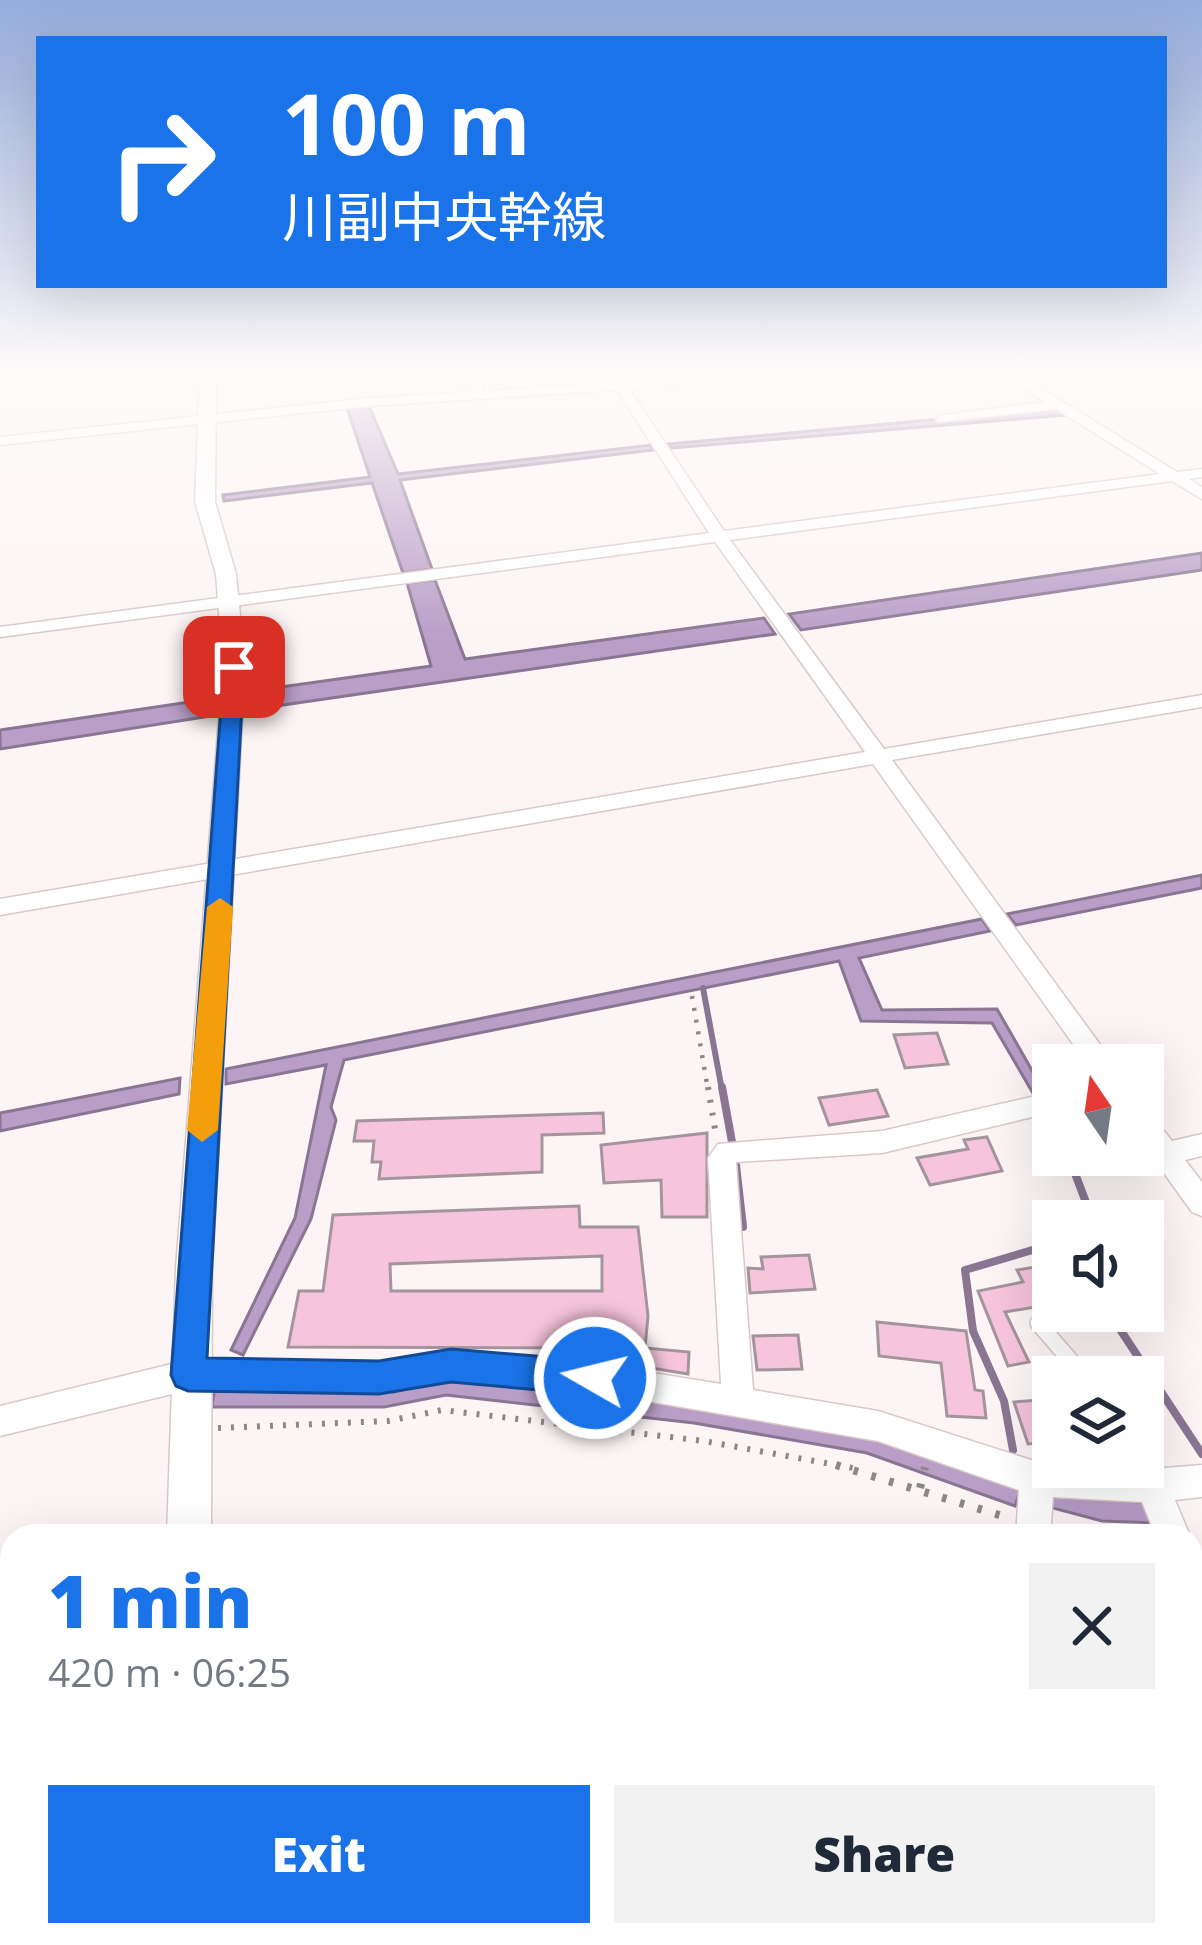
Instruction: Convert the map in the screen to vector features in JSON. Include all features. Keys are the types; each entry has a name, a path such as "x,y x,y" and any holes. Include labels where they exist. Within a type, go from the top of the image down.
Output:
{"street":[{"path":"189,1524 188,1375 234,667 230,602 205,502 205,461"},
{"path":"670,461 719,536 1087,1044"},
{"path":"1153,461 1202,494"},
{"path":"0,632 1202,473"},
{"path":"0,907 1202,701"},
{"path":"738,1402 722,1158 728,1152 883,1142 1032,1107"},
{"path":"1202,1145 1165,1154 1202,1204"},
{"path":"0,1421 188,1375 379,1378 471,1366 554,1371 878,1426 1035,1508 1105,1488"},
{"path":"1164,1478 1202,1481"},
{"path":"1149,1488 1167,1524"}],"lane":[{"path":"1046,1332 1067,1356"}],"path":[{"path":"692,996 722,1158"},
{"path":"188,1429 465,1413 704,1441 1035,1508"}],"shaded area":[{"path":"365,461 392,461 398,474 513,461 562,461 400,480 432,569 403,573 372,483 224,501 223,495 370,477"},
{"path":"1202,553 1202,570 801,630 789,614"},
{"path":"435,580 465,659 764,618 775,634 255,709 253,691 431,666 407,583"},
{"path":"210,699 211,716 0,749 0,730"},
{"path":"1202,875 1202,888 1016,925 1007,914"},
{"path":"982,919 990,931 859,958 882,1010 997,1009 1032,1070 1032,1092 992,1023 861,1021 839,961 344,1060 331,1107 336,1120 311,1219 243,1355 231,1350 295,1218 326,1065 226,1084 226,1069"},
{"path":"180,1078 179,1094 0,1131 0,1113"},
{"path":"456,1376 540,1383 878,1437 1021,1488 1015,1506 867,1453 694,1423 446,1395 384,1407 212,1407 215,1387 394,1392"},
{"path":"1052,1494 1149,1503 1157,1523 1102,1521 1049,1507"}],"building":[{"path":"937,1033 948,1064 905,1068 894,1035"},
{"path":"877,1090 888,1116 829,1125 819,1098"},
{"path":"603,1113 604,1133 542,1135 542,1172 379,1179 381,1162 372,1162 374,1141 354,1141 357,1121"},
{"path":"707,1133 707,1217 662,1217 661,1180 604,1183 601,1145"},
{"path":"987,1137 1002,1171 930,1185 917,1158 968,1149 964,1140"},
{"path":"579,1206 580,1227 638,1227 648,1316 645,1348 689,1352 688,1374 609,1361 611,1348 288,1347 299,1291 323,1291 333,1215","holes":["602,1256 602,1291 391,1291 390,1264"]},
{"path":"809,1255 815,1289 750,1293 748,1268 763,1269 761,1257"},
{"path":"1032,1268 1032,1308 1005,1312 1029,1362 1008,1366 978,1291 1023,1282 1017,1270"},
{"path":"877,1322 966,1331 975,1390 983,1391 986,1418 947,1416 941,1363 879,1356"},
{"path":"798,1335 802,1369 757,1370 753,1336"},
{"path":"1032,1401 1032,1444 1028,1444 1014,1402"}],"waterway":[{"path":"703,988 722,1090"},
{"path":"722,1087 732,1142"},
{"path":"736,1165 743,1227"},
{"path":"1076,1176 1085,1200"},
{"path":"1013,1450 1004,1401 973,1331 965,1270 1032,1250"},
{"path":"1122,1332 1202,1454"}],"slow traffic":[{"path":"202,1130 220,907"}],"route":[{"path":"234,667 188,1375 379,1378 451,1366 595,1378"}]}
